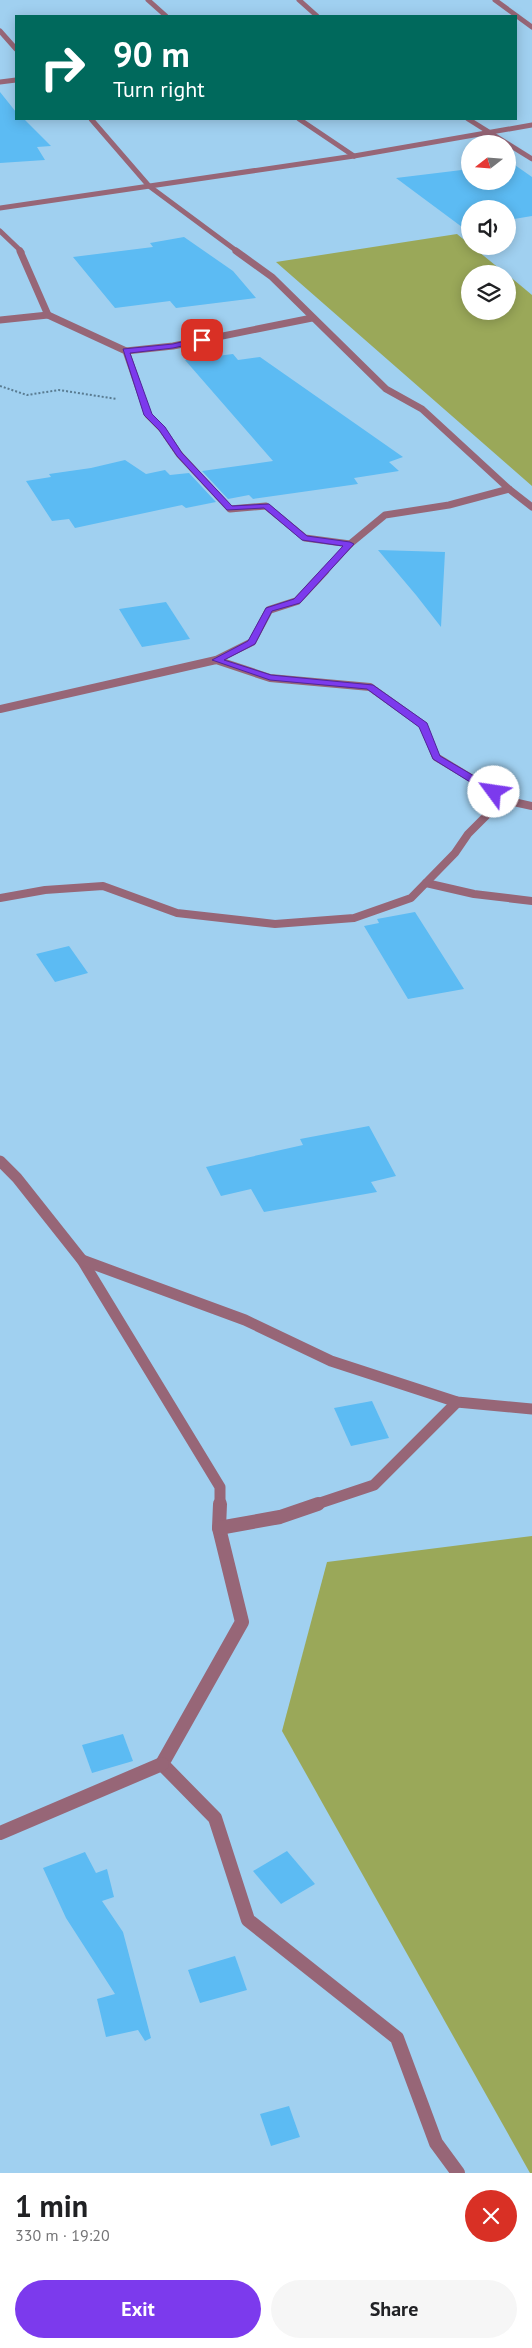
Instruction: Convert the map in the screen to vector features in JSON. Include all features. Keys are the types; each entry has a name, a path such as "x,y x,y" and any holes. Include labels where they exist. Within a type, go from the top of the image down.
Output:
{"street":[{"path":"148,0 165,15"},
{"path":"299,0 316,15"},
{"path":"494,0 515,15"},
{"path":"517,16 532,27"},
{"path":"0,31 15,48"},
{"path":"0,82 15,80"},
{"path":"91,120 149,186 272,277 386,389 422,409 508,489 532,507"},
{"path":"300,120 354,156"},
{"path":"470,120 532,159"},
{"path":"0,208 354,156 532,125"},
{"path":"0,231 22,252 48,315"},
{"path":"0,320 48,315 126,351 173,346 312,318"},
{"path":"126,351 148,415 162,429 179,454 230,509 266,506 305,538 350,544"},
{"path":"0,709 216,660 252,642 269,610 297,601 350,544 386,516 449,505 508,489"},
{"path":"216,660 270,678 370,687 423,725 436,757 509,801 532,806"},
{"path":"0,898 44,890 103,886 178,913 275,924 354,918 411,898 455,853 475,827 488,814 509,801"},
{"path":"426,883 474,894 532,901"},
{"path":"0,1161 17,1178 82,1260 220,1487 219,1528 242,1622 162,1764 0,1834"},
{"path":"82,1260 245,1320 331,1361 457,1402 532,1409"},
{"path":"219,1528 280,1517 374,1486 457,1402"},
{"path":"162,1764 215,1818 248,1920 397,2038 436,2143 458,2173"}],"path":[{"path":"0,386 27,395 59,390 114,397 148,415"}],"green space":[{"path":"457,234 461,237 461,255 483,255 495,265 461,265 461,320 516,320 516,282 532,295 532,486 276,262"},
{"path":"532,1536 532,2173 530,2173 282,1731 327,1562"}],"building":[{"path":"0,92 15,111 15,120 25,120 51,146 37,147 45,160 0,163"},
{"path":"516,166 532,177 532,216 516,219 516,200 461,200 461,226 396,178 461,170 461,190 516,190"},
{"path":"184,237 233,271 256,298 176,308 170,301 115,308 73,257 153,247 150,243"},
{"path":"233,354 238,360 260,357 403,457 389,462 399,471 354,478 358,484 253,499 249,495 228,499 202,471 273,461 185,360"},
{"path":"125,460 146,474 165,470 170,475 189,473 216,502 186,508 182,505 75,528 69,519 52,521 26,481 51,477 49,474 91,468"},
{"path":"378,550 445,552 441,627 416,595"},
{"path":"166,602 190,639 142,647 119,609"},
{"path":"415,912 464,989 408,999 364,926 379,923 377,919"},
{"path":"69,946 88,973 55,982 36,954"},
{"path":"369,1126 396,1176 371,1182 377,1192 264,1212 251,1189 221,1196 206,1167 303,1145 300,1139"},
{"path":"372,1401 389,1438 351,1446 334,1408"},
{"path":"123,1734 133,1761 92,1773 82,1745"},
{"path":"287,1851 315,1884 281,1904 253,1871"},
{"path":"85,1852 96,1873 107,1869 114,1897 102,1901 123,1932 151,2038 145,2041 138,2030 106,2037 97,1999 115,1994 66,1918 43,1868"},
{"path":"235,1956 247,1990 200,2003 188,1970"},
{"path":"289,2106 300,2137 271,2146 260,2114"}],"route":[{"path":"202,340 173,346 126,351 148,415 162,429 179,454 230,509 266,506 305,538 350,544 297,601 269,610 252,642 216,660 270,678 370,687 423,725 436,757 494,792"}]}
